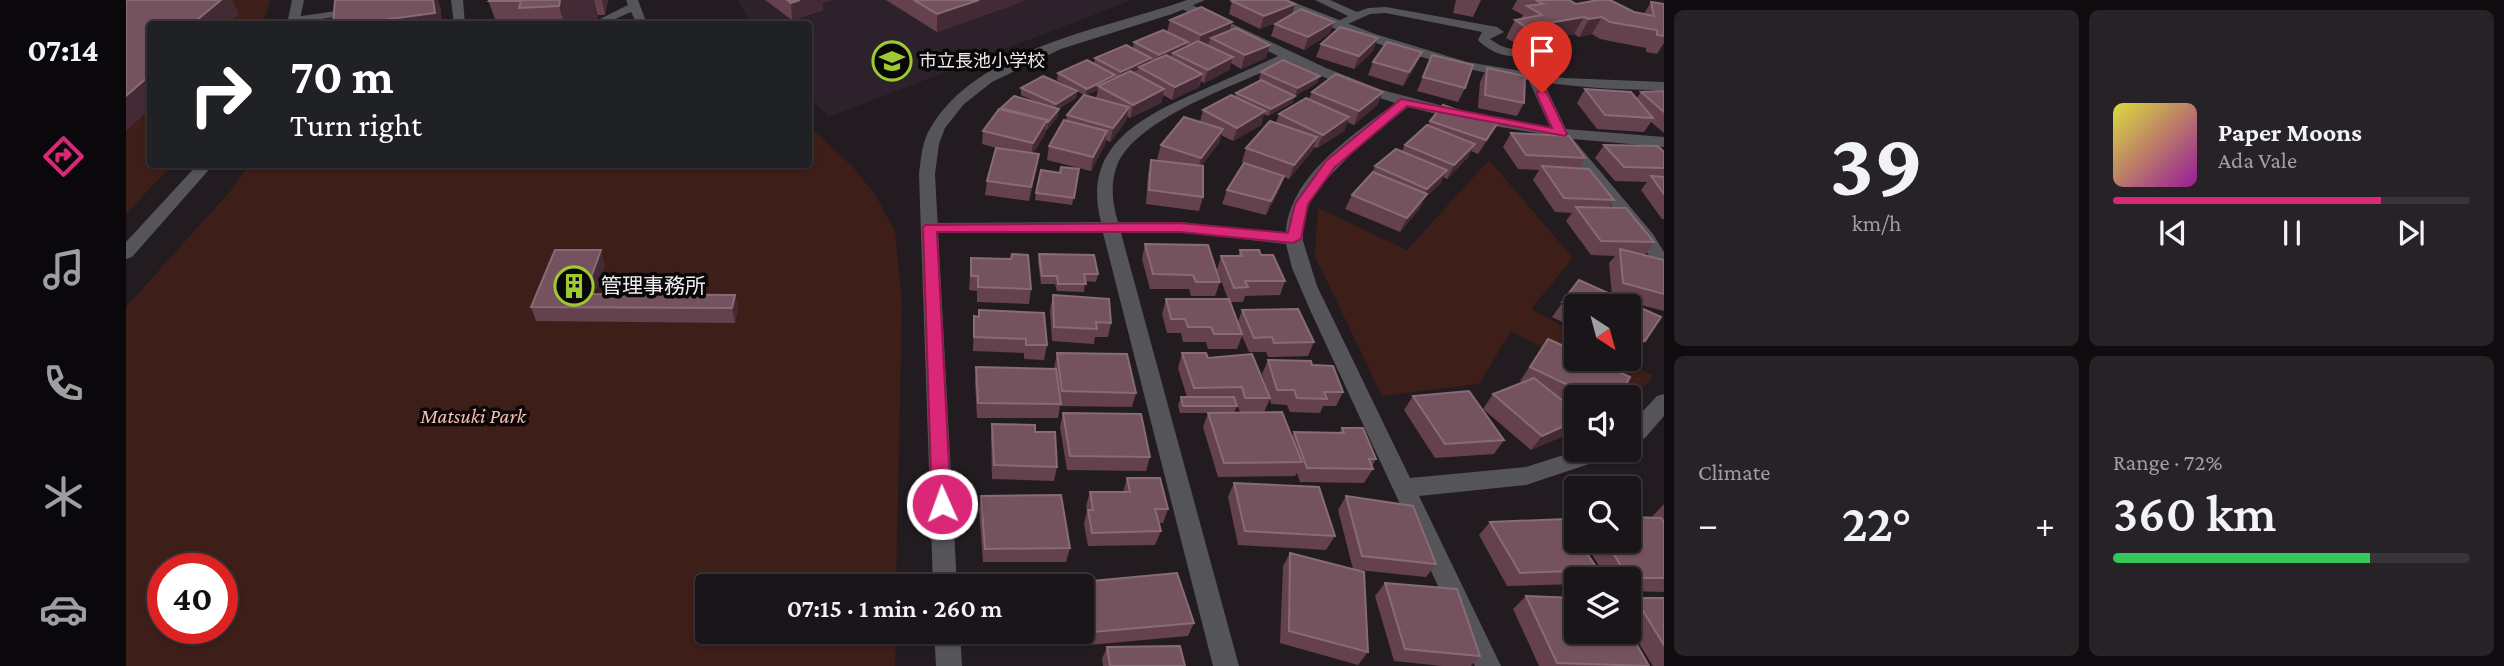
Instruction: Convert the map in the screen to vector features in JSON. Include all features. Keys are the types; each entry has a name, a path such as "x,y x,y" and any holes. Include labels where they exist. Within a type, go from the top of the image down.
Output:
{"street":[{"path":"293,21 298,0"},
{"path":"1277,0 1337,26 1423,56 1535,79 1598,85 1664,86"},
{"path":"944,574 928,174 932,142 938,128 953,106 975,86 1002,70 1055,48 1193,3 1289,56 1405,102 1561,134 1664,142"},
{"path":"1226,666 1103,196 1109,164 1130,136 1166,112 1289,56"},
{"path":"1535,79 1561,134 1647,239 1664,266"},
{"path":"1405,102 1322,174 1302,204 1293,239 1299,262 1320,312 1488,666"},
{"path":"126,253 203,168"},
{"path":"930,228 1180,227 1293,239"},
{"path":"1641,428 1664,402"},
{"path":"1404,488 1526,476 1569,462"},
{"path":"947,644 948,666"}],"lane":[{"path":"457,0 460,21"},
{"path":"1321,0 1357,16"},
{"path":"601,21 633,3 641,21"},
{"path":"299,21 376,8"},
{"path":"1337,26 1368,11 1386,10 1503,32 1487,33 1484,40 1502,50 1526,51 1531,47 1529,42"}],"shaded area":[{"name":"市立長池小学校","path":"738,0 1132,0 829,117 812,100 812,21 749,21"}],"green space":[{"path":"126,0 270,0 264,21 147,21 147,168 169,168 126,214"},
{"name":"Matsuki Park","path":"812,129 853,167 876,196 895,231 902,303 896,574 695,574 695,644 896,644 895,666 126,666 126,307 232,189 247,168 812,168"},
{"path":"1489,160 1573,258 1531,309 1564,327 1564,360 1511,331 1479,384 1382,396 1315,256 1318,208 1407,250"},
{"path":"1642,370 1653,376 1641,390 1641,385 1610,385 1584,371"}],"building":[{"path":"126,0 221,0 196,21 147,21 147,78 126,96"},
{"path":"335,0 433,0 435,13 375,21 333,21"},
{"path":"490,0 560,0 559,6 519,8 521,1"},
{"path":"914,0 979,0 937,14"},
{"path":"1286,0 1295,4 1264,16 1232,1"},
{"path":"1536,0 1569,0 1576,4 1610,0 1634,12 1654,16 1651,2 1664,4 1664,36 1657,35 1657,30 1610,22 1602,17 1584,17 1526,27 1515,20 1542,15 1527,6 1543,4"},
{"path":"1201,7 1232,22 1201,35 1170,20"},
{"path":"1301,9 1334,22 1308,37 1275,24"},
{"path":"1340,27 1378,38 1359,56 1321,44"},
{"path":"1236,28 1270,45 1245,55 1211,38"},
{"path":"1163,30 1188,42 1159,55 1134,42"},
{"path":"1198,41 1233,57 1208,70 1173,53"},
{"path":"1387,42 1422,52 1409,72 1373,62"},
{"path":"1126,45 1151,58 1121,72 1095,58"},
{"path":"1166,55 1202,74 1175,87 1139,67"},
{"path":"1432,55 1473,65 1465,88 1423,77"},
{"path":"1087,60 1115,75 1087,89 1058,73"},
{"path":"1283,60 1320,76 1298,88 1261,72"},
{"path":"1487,68 1525,76 1524,103 1485,95"},
{"path":"1130,71 1164,89 1133,105 1098,86"},
{"path":"1336,74 1383,92 1359,111 1312,92"},
{"path":"1043,76 1077,91 1056,104 1021,88"},
{"path":"1261,80 1295,96 1271,109 1236,93"},
{"path":"1585,89 1631,92 1653,118 1605,115"},
{"path":"1664,91 1664,112 1641,92"},
{"path":"1084,95 1129,107 1113,128 1067,115"},
{"path":"1231,95 1265,111 1237,128 1203,110"},
{"path":"1014,96 1059,109 1046,122 1047,120 1001,108"},
{"path":"1306,98 1349,117 1323,135 1279,114"},
{"path":"1443,105 1497,124 1486,140 1430,121"},
{"path":"999,109 1047,120 1033,143 983,131"},
{"path":"1184,117 1223,129 1201,158 1161,145"},
{"path":"1064,120 1107,131 1093,157 1049,146"},
{"path":"1270,121 1317,137 1294,165 1246,148"},
{"path":"1427,125 1475,144 1454,165 1405,145"},
{"path":"1511,133 1569,136 1585,158 1526,155"},
{"path":"1604,145 1658,146 1664,152 1664,168 1624,167"},
{"path":"996,148 1039,154 1031,187 987,181"},
{"path":"1396,149 1447,170 1427,189 1375,166"},
{"path":"1151,160 1203,166 1203,197 1149,190"},
{"path":"1244,163 1284,176 1271,201 1227,190"},
{"path":"1542,166 1589,169 1614,200 1564,198"},
{"path":"1061,167 1079,169 1074,198 1036,193 1041,170 1060,173"},
{"path":"1373,172 1427,194 1407,218 1352,195"},
{"path":"1651,176 1664,177 1664,194"},
{"path":"1576,207 1626,208 1654,242 1601,241"},
{"path":"1145,244 1208,245 1220,282 1196,282 1193,275 1153,274"},
{"path":"1620,249 1664,260 1664,294 1623,283"},
{"path":"555,250 601,250 585,294 735,295 732,308 531,307"},
{"path":"1240,250 1259,250 1261,255 1273,255 1285,281 1245,281 1248,287 1234,288 1221,256 1242,256"},
{"path":"1012,254 1028,255 1031,289 978,287 978,276 971,276 971,258 1011,259"},
{"path":"1039,254 1094,255 1098,274 1084,274 1086,284 1058,284 1057,276 1042,276"},
{"path":"1579,280 1610,294 1568,294"},
{"path":"1053,295 1109,299 1111,323 1096,322 1097,329 1054,327"},
{"path":"1166,299 1229,299 1242,334 1214,334 1211,327 1188,327 1185,319 1171,319"},
{"path":"1642,308 1661,317 1645,341 1642,340"},
{"path":"1298,309 1314,342 1274,343 1272,337 1254,338 1242,310"},
{"path":"979,310 1044,313 1047,345 1026,345 1026,339 974,337 974,316 979,317"},
{"path":"1548,339 1564,346 1564,371 1617,371 1630,377 1626,385 1568,385 1530,367"},
{"path":"1057,353 1127,354 1136,393 1062,391"},
{"path":"1182,353 1206,353 1208,358 1252,354 1270,398 1245,398 1242,387 1194,388"},
{"path":"1268,360 1311,361 1312,365 1333,366 1343,392 1324,392 1327,399 1297,398 1294,390 1277,390"},
{"path":"976,367 1056,369 1061,404 978,403"},
{"path":"1534,378 1564,402 1564,426 1542,436 1493,394"},
{"path":"1469,391 1504,440 1445,444 1413,396"},
{"path":"1181,397 1234,397 1237,406 1183,406"},
{"path":"1282,412 1302,462 1224,463 1208,413"},
{"path":"1063,413 1141,414 1150,457 1070,456"},
{"path":"992,424 1035,425 1035,432 1055,432 1057,467 994,465"},
{"path":"1342,428 1363,428 1376,459 1369,459 1373,469 1307,468 1294,432 1344,433"},
{"path":"1127,478 1160,478 1168,509 1155,509 1161,531 1092,533 1088,510 1093,510 1090,492 1130,492"},
{"path":"1234,483 1319,487 1335,536 1245,531"},
{"path":"1061,495 1070,548 985,549 981,496"},
{"path":"1346,496 1413,506 1436,564 1362,556"},
{"path":"1641,517 1661,518 1664,522 1664,578 1641,578 1641,567 1621,567 1613,553 1641,553"},
{"path":"1564,519 1564,553 1587,553 1596,567 1564,567 1564,571 1520,573 1490,522"},
{"path":"1290,553 1364,572 1368,652 1289,631"},
{"path":"1177,573 1194,623 1094,632 1094,581"},
{"path":"1385,583 1457,589 1480,656 1405,649"},
{"path":"1526,596 1564,597 1564,644 1636,644 1649,666 1557,663"},
{"path":"1641,598 1664,598 1664,645 1641,608"},
{"path":"1180,646 1185,666 1110,666 1107,647"}],"place":[{"name":"市立長池小学校","path":"892,61"},
{"name":"管理事務所","path":"574,286"}],"route":[{"path":"942,504 930,228 1180,227 1293,239 1297,215 1302,204 1331,164 1405,102 1561,134 1542,93"}]}
